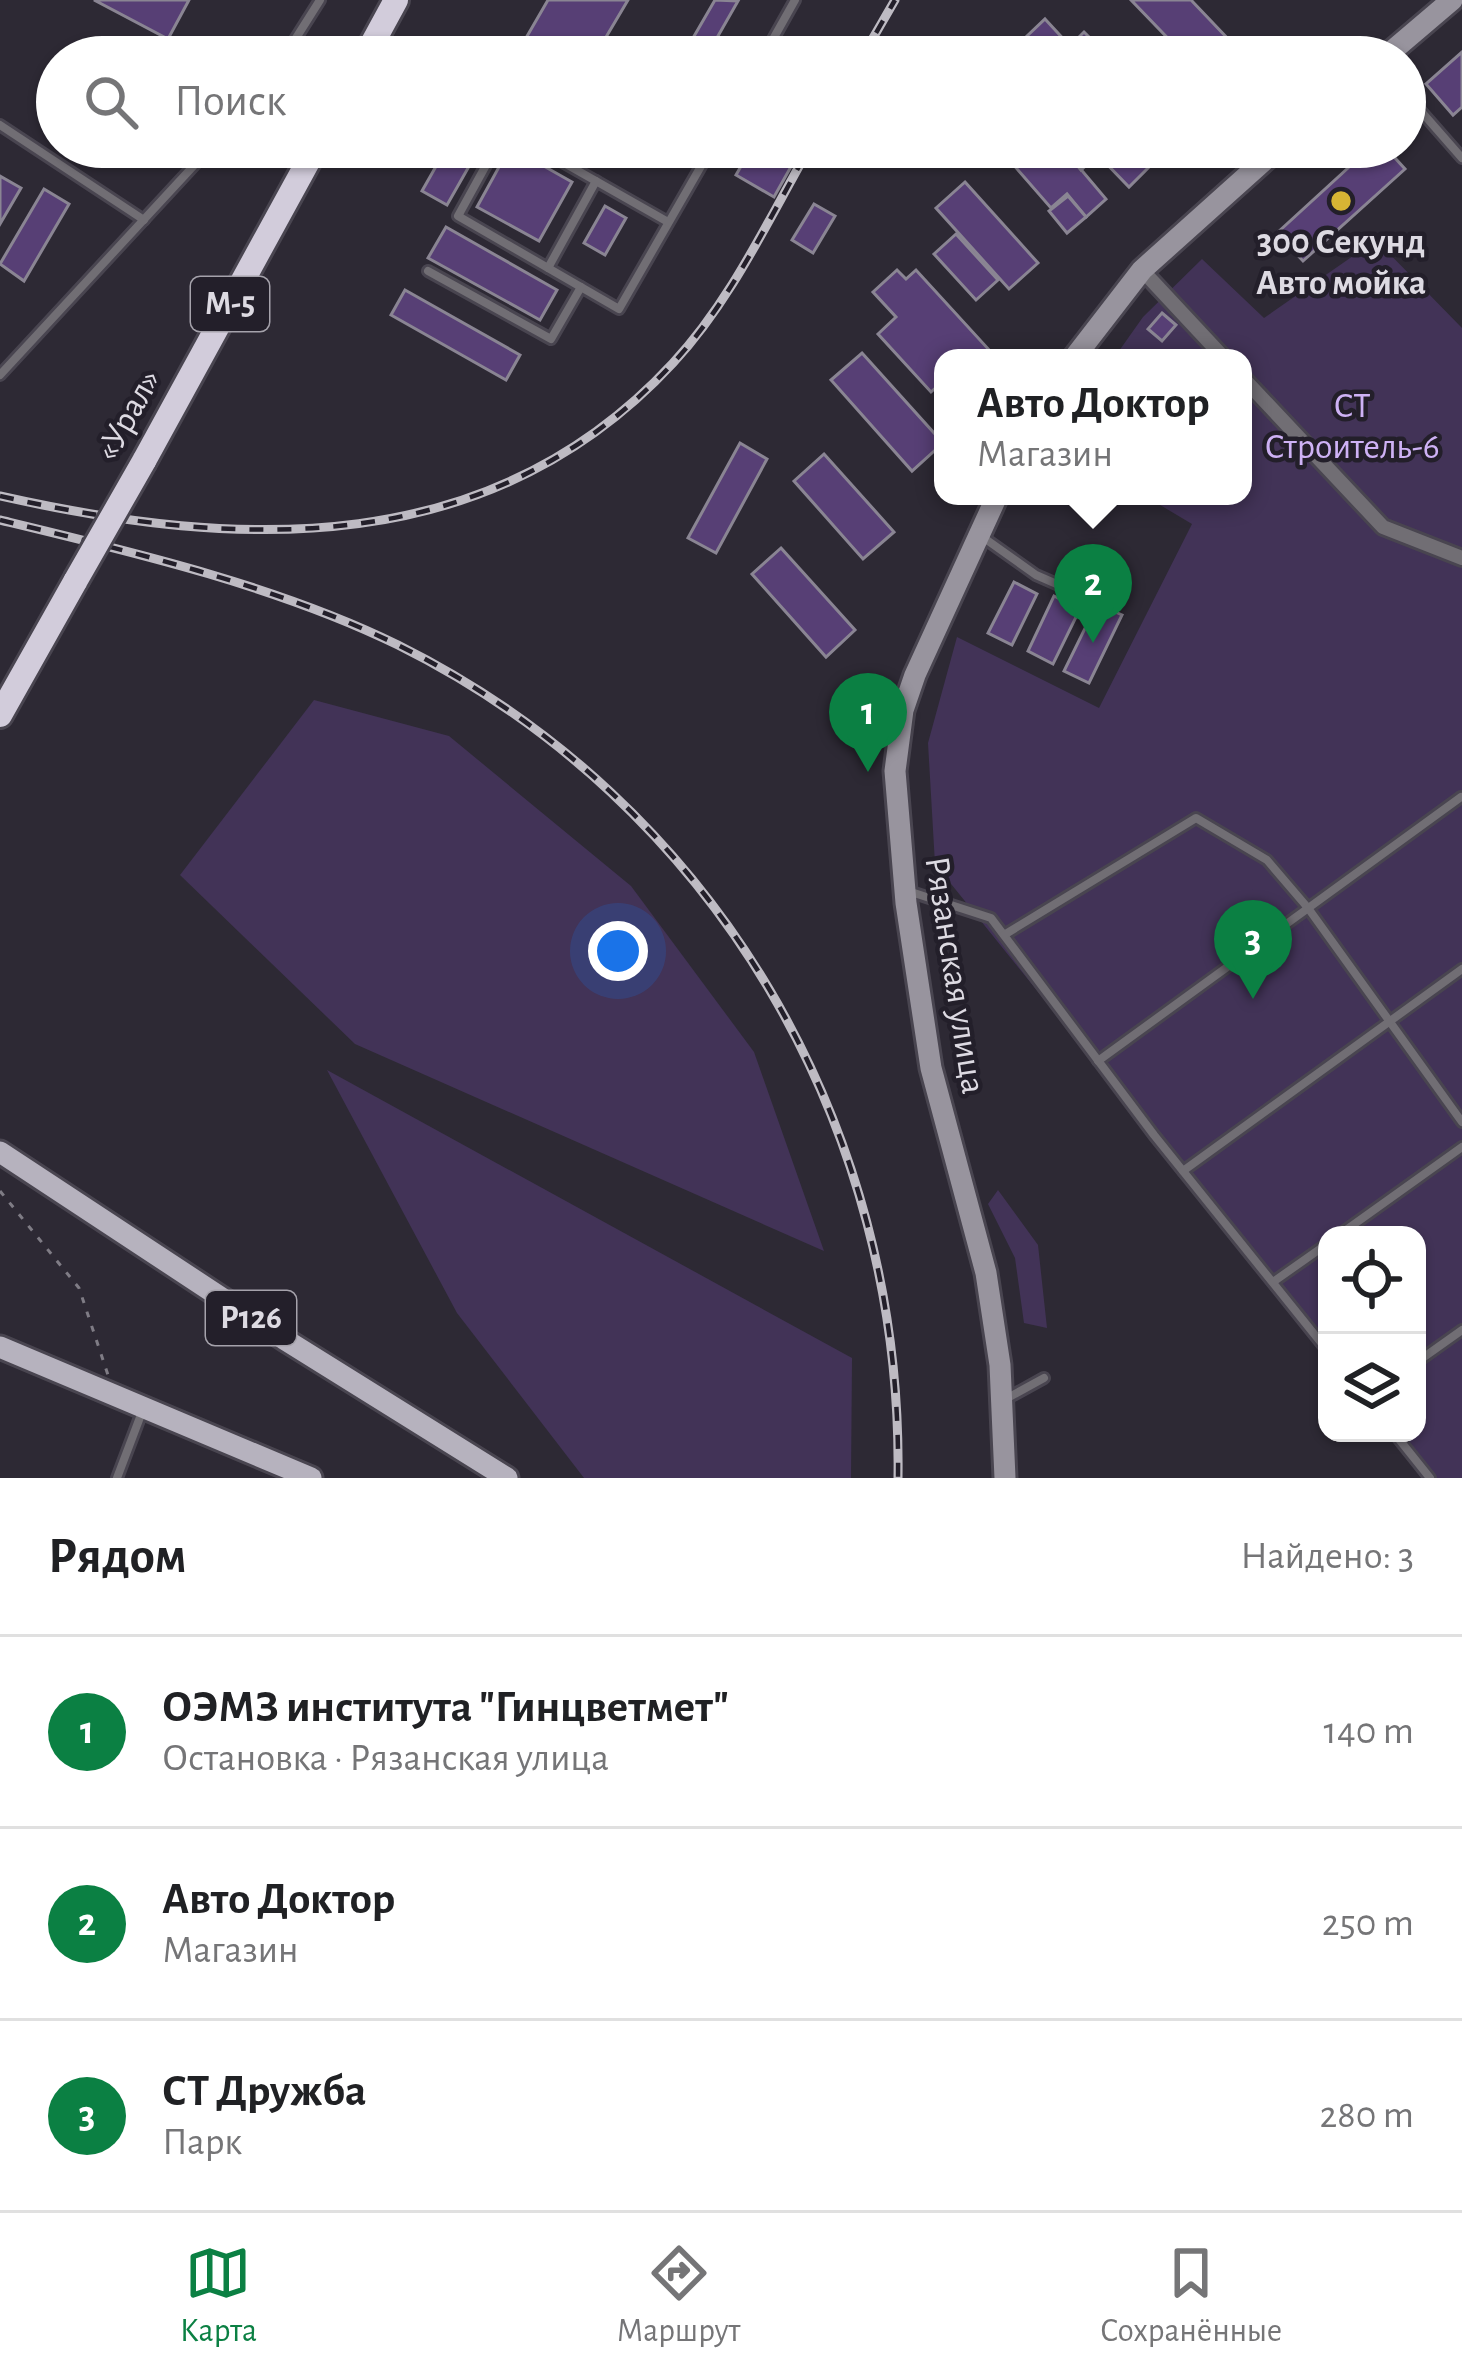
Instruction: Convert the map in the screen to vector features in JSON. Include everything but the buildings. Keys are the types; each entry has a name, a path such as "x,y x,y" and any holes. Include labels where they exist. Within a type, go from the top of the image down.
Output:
{"highway":[{"path":"376,36 396,0"},
{"name":"«Урал»","path":"0,715 304,168"}],"main road":[{"name":"Р126","path":"0,1152 507,1478"},
{"path":"0,1346 311,1478"}],"street":[{"path":"1409,36 1452,0"},
{"path":"1081,349 1142,270 1256,168"},
{"path":"1142,270 1216,349"},
{"path":"1252,388 1383,527 1462,558"},
{"name":"Рязанская улица","path":"992,505 903,710 895,771 904,890 932,1067 986,1273 1005,1478"}],"lane":[{"path":"297,36 320,0"},
{"path":"775,36 795,0"},
{"path":"1426,118 1462,158"},
{"path":"0,125 36,149"},
{"path":"65,168 144,220"},
{"path":"0,376 192,168"},
{"path":"484,168 458,216 620,309 700,168"},
{"path":"573,168 668,222"},
{"path":"548,268 596,181"},
{"path":"428,271 551,339 581,287"},
{"path":"978,533 1036,575 1084,596"},
{"path":"1098,1061 1461,797"},
{"path":"1004,935 1196,818 1267,860 1309,908 1462,1122"},
{"path":"904,890 992,918 1183,1171 1318,1339"},
{"path":"1183,1171 1462,969"},
{"path":"1352,1226 1462,1147"},
{"path":"1273,1282 1318,1250"},
{"path":"1426,1356 1462,1330"},
{"path":"1001,1402 1044,1378"},
{"path":"117,1478 145,1405"},
{"path":"1401,1442 1430,1478"}],"path":[{"path":"0,1191 79,1288 114,1394"}],"green space":[{"name":"СТ Строитель-6","path":"1376,240 1462,328 1462,1478 1430,1478 1401,1442 1426,1442 1426,1226 1318,1226 1318,1339 935,864 928,743 957,637 1099,708 1192,524 1160,505 1252,505 1252,349 1120,349 1143,317 1202,259 1264,318"},
{"path":"314,700 449,736 631,886 754,1052 824,1251 355,1044 180,875"},
{"path":"327,1070 852,1358 851,1478 584,1478 457,1313"},
{"path":"998,1190 1038,1245 1047,1328 1024,1323 1015,1258 988,1204"}],"railway":[{"path":"874,36 895,0"},
{"path":"0,496 181,526 271,530 359,524 444,506 525,474 602,427 673,363 731,287 798,168"},
{"path":"0,520 202,572 352,624 398,645 511,712 611,792 697,885 769,989 826,1102 867,1222 891,1348 898,1478"}],"place":[{"name":"300 Секунд Авто мойка","path":"1341,201"},
{"name":"Авто Доктор","path":"1093,643"},
{"name":"ОЭМЗ института \"Гинцветмет\"","path":"868,772"},
{"name":"СТ Дружба","path":"1253,999"}]}
